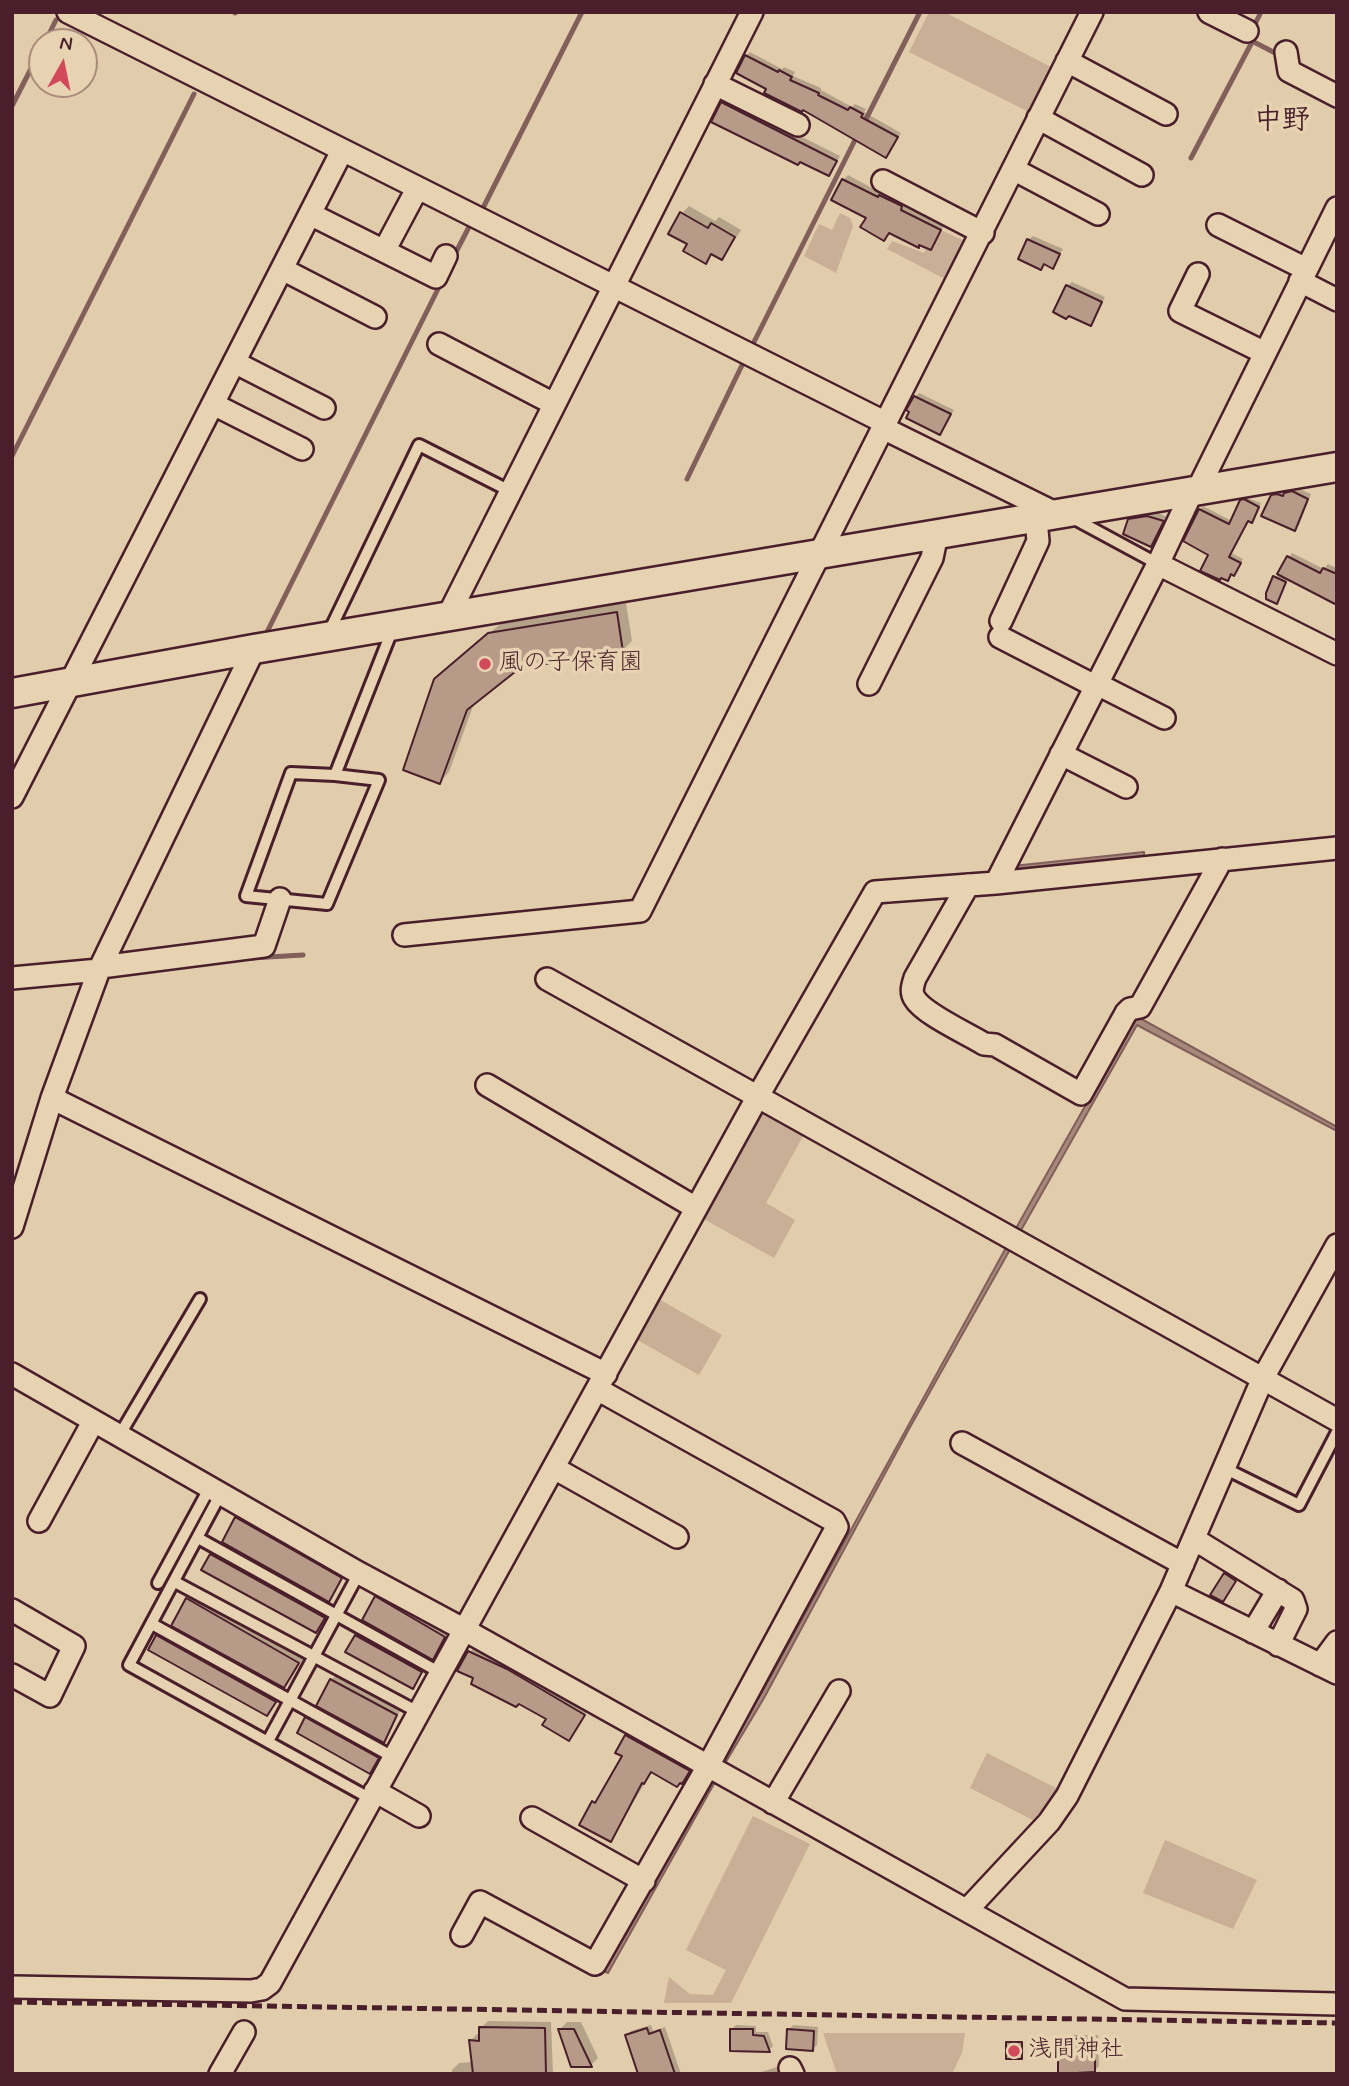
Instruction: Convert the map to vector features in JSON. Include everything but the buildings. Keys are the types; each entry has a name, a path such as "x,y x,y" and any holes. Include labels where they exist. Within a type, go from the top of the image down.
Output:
{"street":[{"path":"68,12 614,286 1054,516"},
{"path":"448,616 752,12"},
{"path":"404,935 640,911 1092,12"},
{"path":"1209,12 1247,31"},
{"path":"1286,52 1289,71 1337,96"},
{"path":"1067,61 1166,114"},
{"path":"715,84 798,125"},
{"path":"1038,118 1142,174"},
{"path":"12,797 342,151"},
{"path":"1013,169 1098,214"},
{"path":"883,181 983,233"},
{"path":"384,251 418,188"},
{"path":"996,883 1337,208"},
{"path":"310,214 436,277 446,256"},
{"path":"1218,225 1303,275 1337,300"},
{"path":"282,269 374,317"},
{"path":"1198,274 1180,311 1265,352"},
{"path":"439,344 554,404"},
{"path":"234,362 324,408"},
{"path":"213,404 302,449"},
{"path":"12,693 326,636 1337,467"},
{"path":"1054,516 1038,541 1001,629 1096,685 1164,718"},
{"path":"869,684 933,558 937,534"},
{"path":"1158,564 1337,654"},
{"path":"12,1227 17,1196 100,969 254,649"},
{"path":"1061,754 1126,787"},
{"path":"12,1987 262,1989 270,1983 758,1096 875,892 996,883 1337,848"},
{"path":"968,885 915,978 913,997 923,1007 984,1044 995,1045 1080,1094 1126,1013 1130,1009 1140,1007 1222,859"},
{"path":"12,978 100,969 264,946 280,900"},
{"path":"547,979 1337,1420"},
{"path":"487,1085 696,1208"},
{"path":"52,1098 601,1382 834,1521 837,1527 708,1766 595,1964 480,1902 462,1935"},
{"path":"967,1910 1059,1809 1171,1591 1263,1378 1337,1245"},
{"path":"12,1374 359,1573 1125,1999 1337,2004"},
{"path":"39,1521 93,1422"},
{"path":"962,1443 1183,1564"},
{"path":"554,1468 677,1537"},
{"path":"1194,1539 1293,1600 1296,1609 1278,1645"},
{"path":"1253,1632 1278,1590"},
{"path":"1171,1591 1328,1669 1337,1642"},
{"path":"12,1610 74,1646 50,1696 12,1675"},
{"path":"774,1803 839,1691"},
{"path":"373,1795 419,1816"},
{"path":"532,1818 644,1881"},
{"path":"220,2074 244,2032"}],"lane":[{"path":"326,636 419,445 510,491"},
{"path":"1054,516 1158,564"},
{"path":"335,775 394,625"},
{"path":"291,772 335,775 379,780 327,904 246,896 291,772"},
{"path":"119,1436 200,1299"},
{"path":"1224,1468 1299,1505 1337,1432"},
{"path":"216,1490 198,1538 129,1665 373,1795"},
{"path":"158,1583 216,1490"},
{"path":"198,1538 439,1672"},
{"path":"268,1741 359,1573"},
{"path":"175,1582 418,1712"},
{"path":"152,1624 393,1757"}],"shaded area":[{"path":"929,12 944,12 1057,70 1035,115 909,52"},
{"path":"840,213 850,218 853,226 836,273 804,256 819,224 832,230"},
{"path":"936,228 967,242 947,280 887,249 892,241 924,253"},
{"path":"1144,852 1144,856 1013,871 1013,866"},
{"path":"1136,1016 1337,1127 1337,1131 1137,1025 1020,1232 1015,1230"},
{"path":"763,1108 806,1131 766,1203 795,1220 774,1258 702,1218"},
{"path":"1008,1244 1012,1246 909,1429 764,1698 724,1765 720,1761 762,1692"},
{"path":"657,1298 722,1335 699,1375 634,1338"},
{"path":"987,1753 1060,1790 1033,1820 970,1788"},
{"path":"710,1780 715,1782 608,1973 604,1971"},
{"path":"753,1816 810,1844 731,2003 664,2003 669,1977 690,1994 713,1995 726,1970 686,1950"},
{"path":"1165,1840 1257,1880 1233,1929 1143,1893"},
{"path":"823,2033 965,2033 962,2053 952,2074 837,2074"}],"waterway":[{"path":"482,210 582,12"},
{"path":"863,125 920,12"},
{"path":"1253,28 1261,12"},
{"path":"52,28 56,20"},
{"path":"1252,41 1281,56"},
{"path":"1191,158 1252,42"},
{"path":"12,106 28,75"},
{"path":"12,456 194,94"},
{"path":"750,350 858,134"},
{"path":"454,256 470,225"},
{"path":"265,636 442,281"},
{"path":"687,479 745,359"},
{"path":"251,958 303,955"}],"railway":[{"path":"12,2002 1337,2023"}],"place":[{"name":"風の子保育園","path":"485,664"},
{"name":"浅間神社","path":"1014,2051"}],"district":[{"name":"中野","path":"1282,122"}]}
